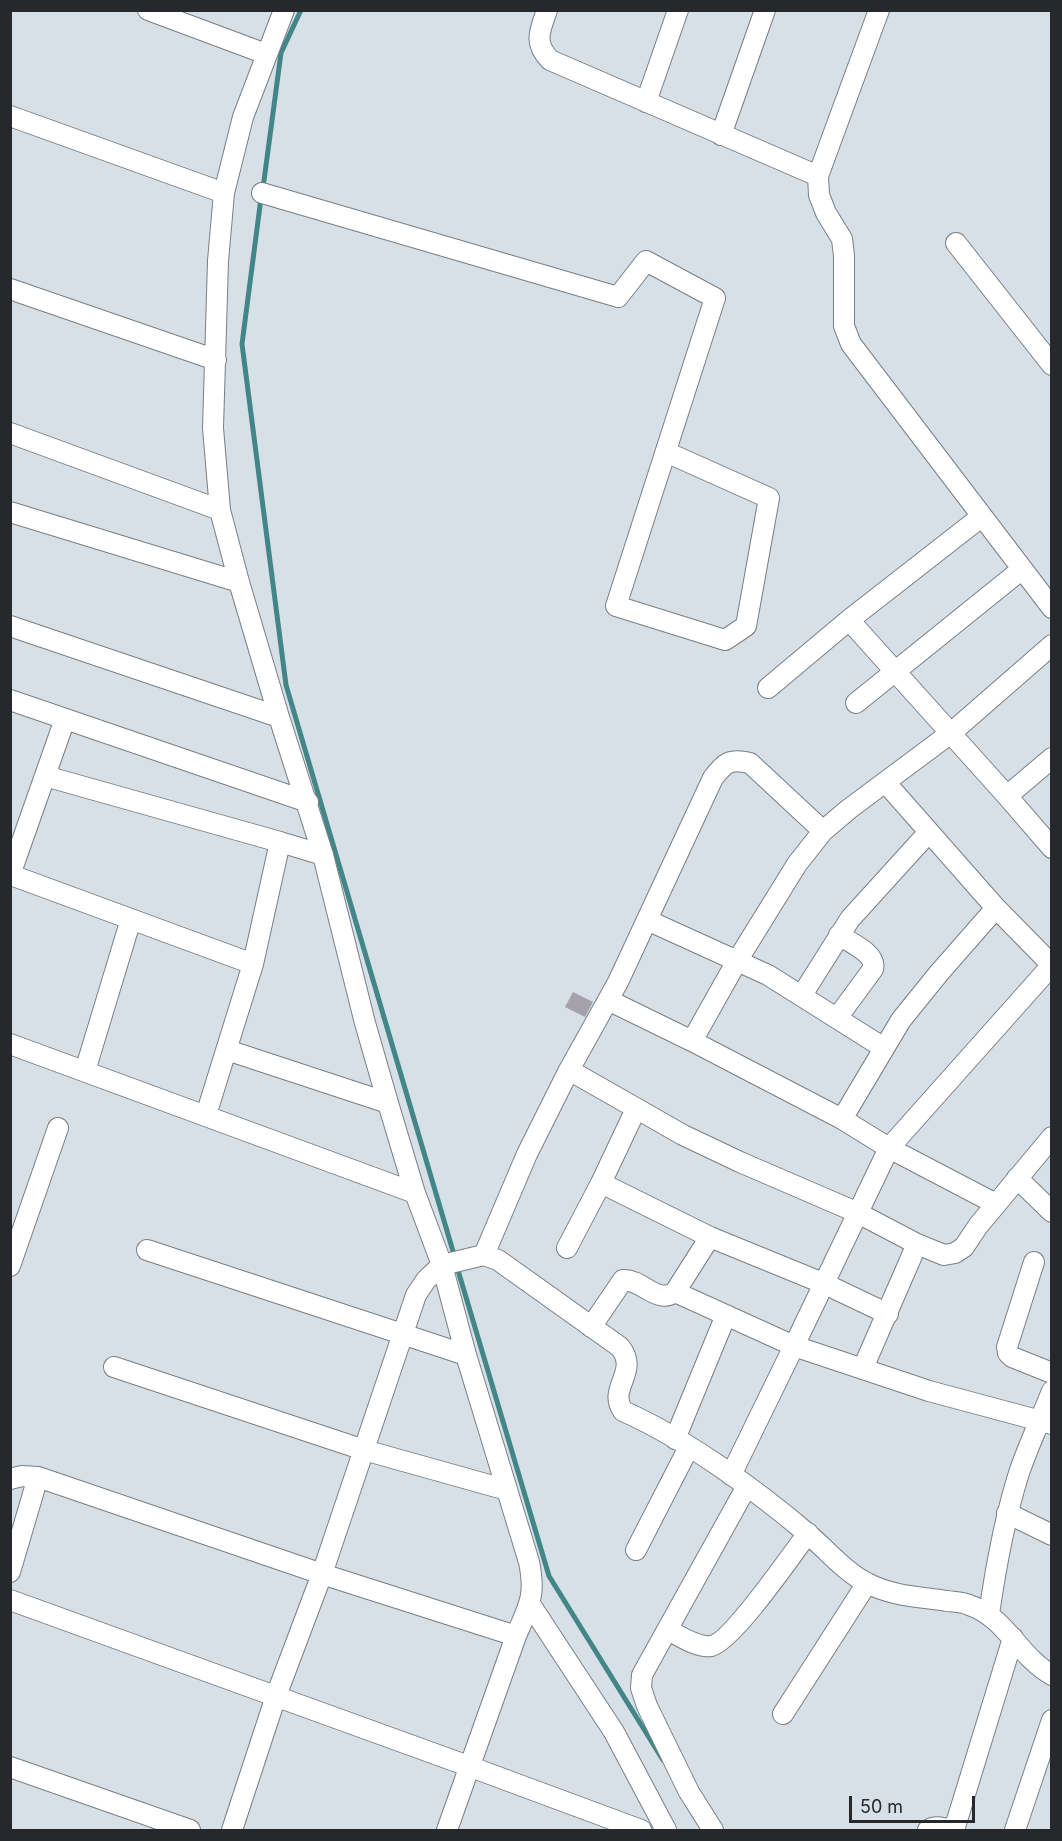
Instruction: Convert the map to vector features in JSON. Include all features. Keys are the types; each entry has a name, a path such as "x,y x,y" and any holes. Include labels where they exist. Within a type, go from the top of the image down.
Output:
{"street":[{"path":"148,10 266,54"},
{"path":"284,10 243,117 224,193 218,261 213,428 220,510 279,717 308,802 365,1023 415,1193 447,1263 466,1355 529,1562 533,1584 530,1604 516,1636 447,1830"},
{"path":"548,10 539,34 541,50 550,60 818,176"},
{"path":"646,102 678,10"},
{"path":"721,135 765,10"},
{"path":"879,10 818,176 819,195 826,213 842,239 844,326 851,344 1052,608"},
{"path":"10,116 224,193"},
{"path":"262,193 618,297 646,261 715,298 616,606 725,640 746,626 769,498 666,452"},
{"path":"956,243 1052,365"},
{"path":"10,289 216,360"},
{"path":"10,433 220,510"},
{"path":"10,512 239,582"},
{"path":"768,688 849,620 981,517"},
{"path":"856,703 1021,570"},
{"path":"849,620 1052,848"},
{"path":"10,626 279,717"},
{"path":"692,1041 737,961 797,864 823,831 951,733 1050,651"},
{"path":"10,700 308,802"},
{"path":"66,719 11,875 252,964"},
{"path":"1007,796 1052,758"},
{"path":"480,1255 569,1070 608,1000 713,778 724,765 736,760 750,763 823,831"},
{"path":"45,776 323,855"},
{"path":"713,1830 689,1792 647,1706 641,1688 642,1675 668,1630 739,1481 794,1346 888,1148 1052,965 996,908 886,783"},
{"path":"802,995 839,935 872,892 929,832"},
{"path":"206,1115 252,964 280,842"},
{"path":"842,1119 901,1020 996,908"},
{"path":"85,1071 131,919"},
{"path":"647,920 768,975 884,1048"},
{"path":"837,1018 873,969 874,963 870,956 839,935"},
{"path":"608,1000 842,1119 888,1148 996,1204"},
{"path":"10,1044 415,1193"},
{"path":"227,1050 388,1103"},
{"path":"569,1070 636,1109 740,1162 856,1212 918,1244 944,1254 955,1254 964,1247 996,1204 1052,1137"},
{"path":"567,1248 636,1109"},
{"path":"10,1266 58,1128"},
{"path":"1017,1178 1052,1212"},
{"path":"601,1183 710,1237 825,1284 888,1314"},
{"path":"591,1327 623,1280 630,1279 662,1296 669,1297 675,1292 710,1237"},
{"path":"863,1368 918,1244"},
{"path":"147,1250 466,1355"},
{"path":"232,1830 276,1696 322,1574 416,1295 426,1280 447,1263 480,1255 498,1260 620,1347 627,1355 628,1367 619,1391 618,1403 623,1411 682,1443 739,1481 808,1533 843,1566 867,1583 895,1593 969,1605 988,1614 1005,1629 1026,1656 1052,1675"},
{"path":"1034,1263 1007,1347 1012,1357 1052,1373"},
{"path":"675,1292 794,1346 929,1391 1046,1422"},
{"path":"636,1550 682,1443 726,1315"},
{"path":"114,1367 364,1450 507,1490"},
{"path":"988,1614 997,1555 1007,1513 1020,1471 1046,1422 1052,1391"},
{"path":"10,1479 21,1476 38,1477 322,1574 516,1636"},
{"path":"10,1572 38,1477"},
{"path":"1007,1513 1052,1535"},
{"path":"668,1630 699,1645 712,1646 724,1640 808,1533"},
{"path":"783,1714 867,1583"},
{"path":"10,1600 641,1830"},
{"path":"530,1604 614,1732 666,1830"},
{"path":"928,1830 941,1827 953,1830 1013,1638"},
{"path":"1015,1830 1052,1720"},
{"path":"10,1767 190,1830"}],"building":[{"path":"573,992 593,1002 585,1017 565,1007"}],"waterway":[{"path":"263,188 281,53 301,10"},
{"path":"261,198 242,344 286,685 455,1258"},
{"path":"457,1267 549,1576 663,1760"}]}
